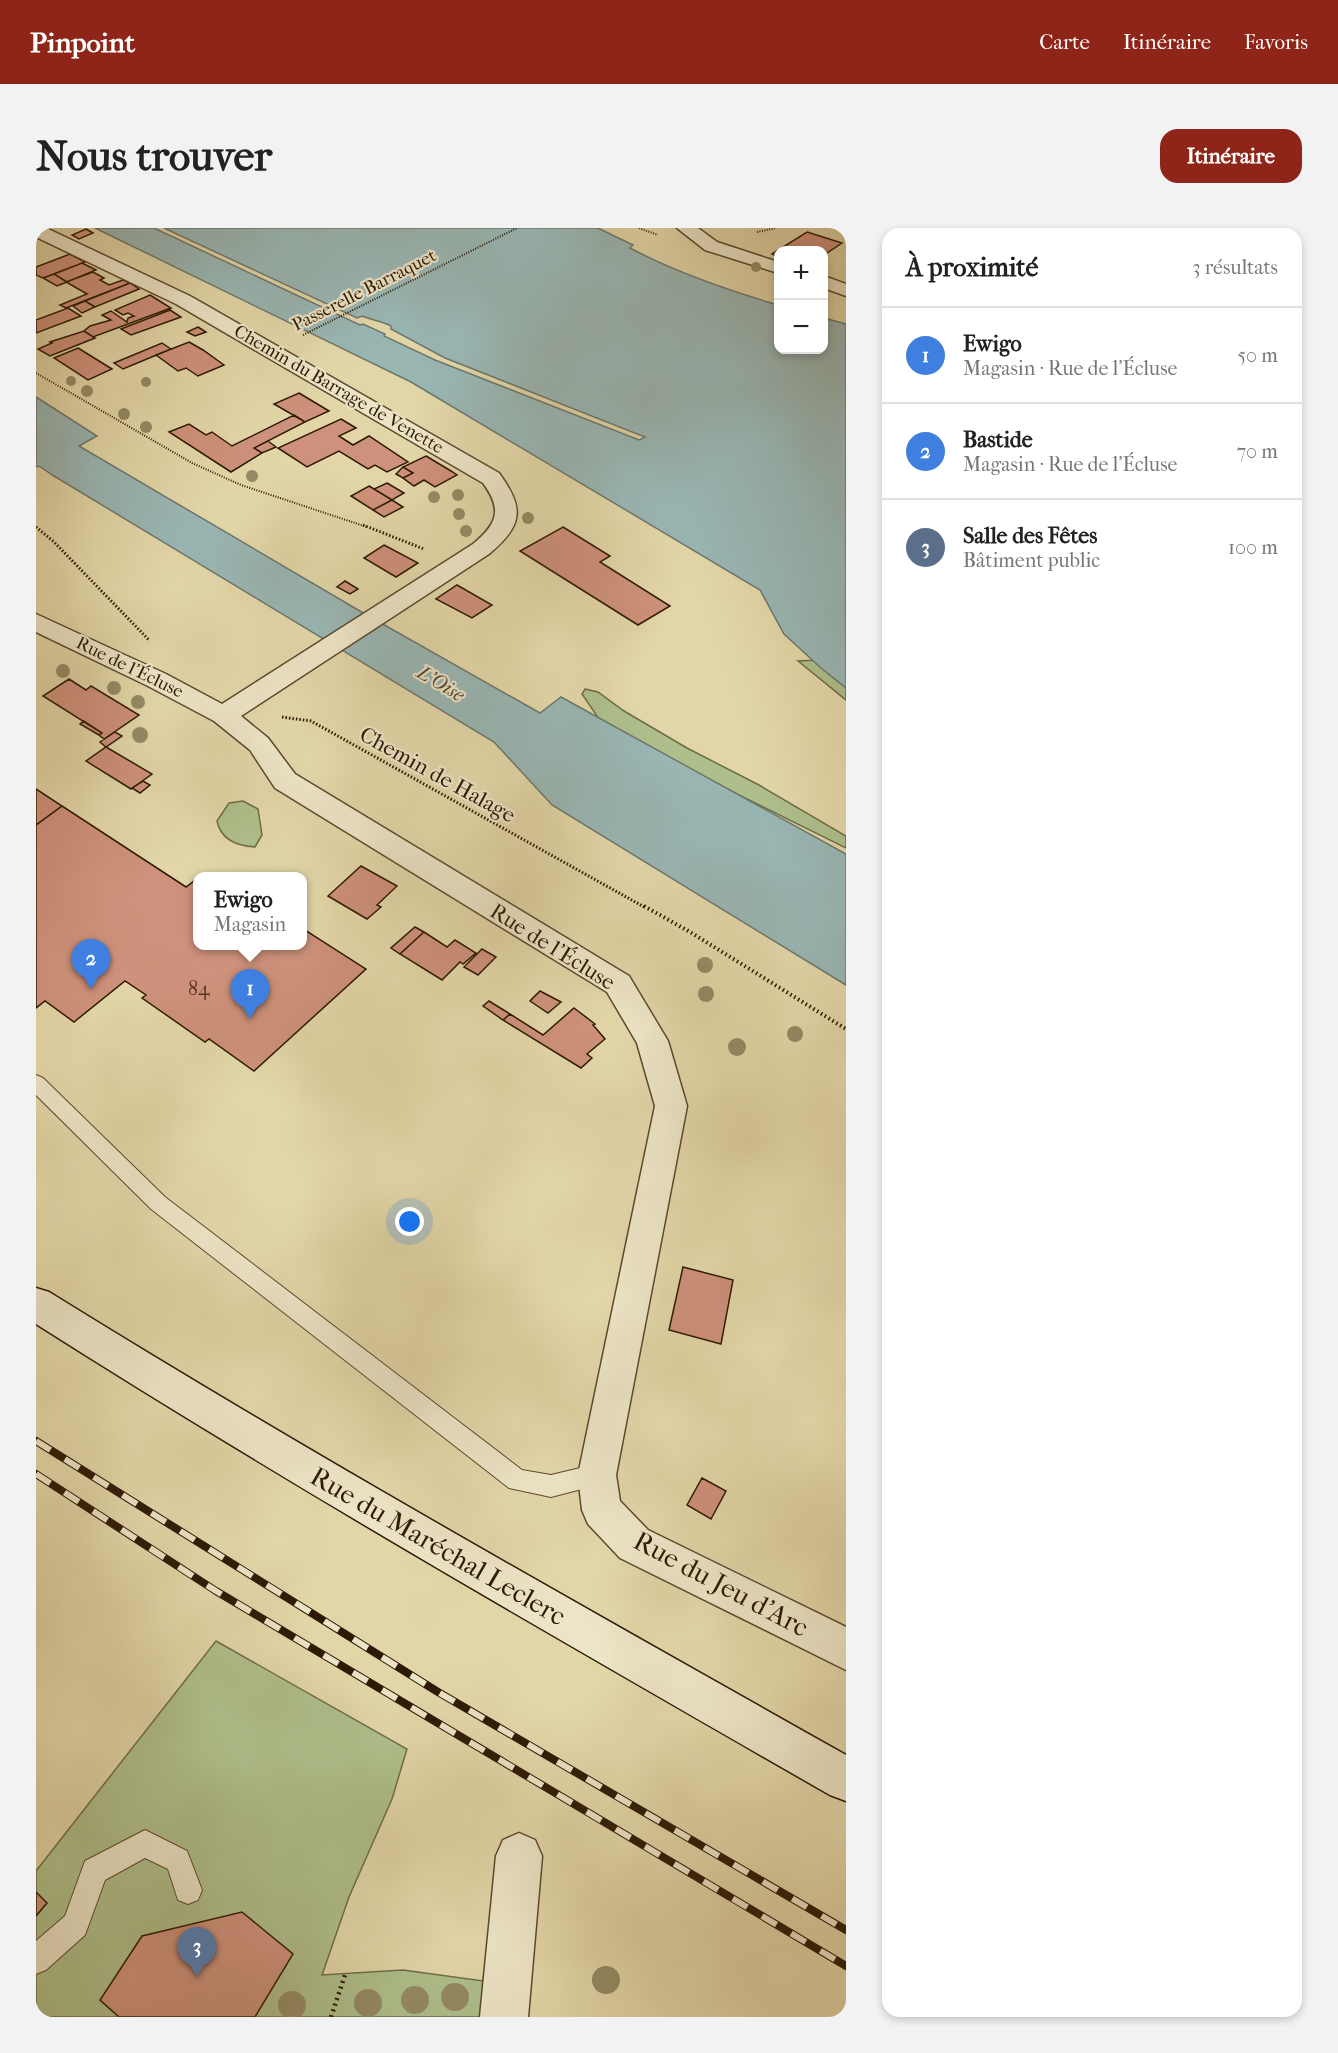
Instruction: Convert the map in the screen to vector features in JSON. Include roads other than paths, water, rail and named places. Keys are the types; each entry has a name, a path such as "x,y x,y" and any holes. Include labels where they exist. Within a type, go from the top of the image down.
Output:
{"street":[{"path":"686,228 711,246 774,267"},
{"name":"Chemin du Barrage de Venette","path":"36,230 183,300 491,477 502,492 507,506 505,525 488,543 233,708"},
{"path":"828,283 846,290"},
{"name":"Rue de l'Écluse","path":"36,622 158,680 233,708 285,780 618,984 652,1041 671,1106 597,1474"},
{"name":"Rue du Maréchal Leclerc","path":"36,1304 210,1413 510,1588 846,1779"},
{"name":"Rue du Jeu d'Arc","path":"597,1474 602,1510 634,1544 846,1649"},
{"path":"504,2017 519,1856"}],"lane":[{"path":"36,1083 158,1203 518,1480 551,1486 597,1474"},
{"path":"36,1960 75,1925 95,1871 146,1843 178,1860 188,1890"}],"water":[{"path":"95,228 154,228 360,325 363,324 385,334 384,336 435,360 639,440 645,437 445,358 391,329 391,326 362,316 357,318 164,228 598,228 633,245 630,248 684,273 774,304 774,354 828,354 828,319 846,324 846,688 784,634 760,590 411,382"},
{"name":"L'Oise","path":"36,397 97,436 79,446 365,614 540,713 561,697 846,854 846,985 552,805 494,742 39,466 36,467"}],"railway":[{"path":"36,1441 438,1692 846,1930"},
{"path":"36,1474 216,1591 846,1966"}],"place":[{"name":"Bastide","path":"91,989"},
{"name":"Ewigo","path":"250,1019"},
{"name":"Salle des Fêtes","path":"197,1977"}]}
